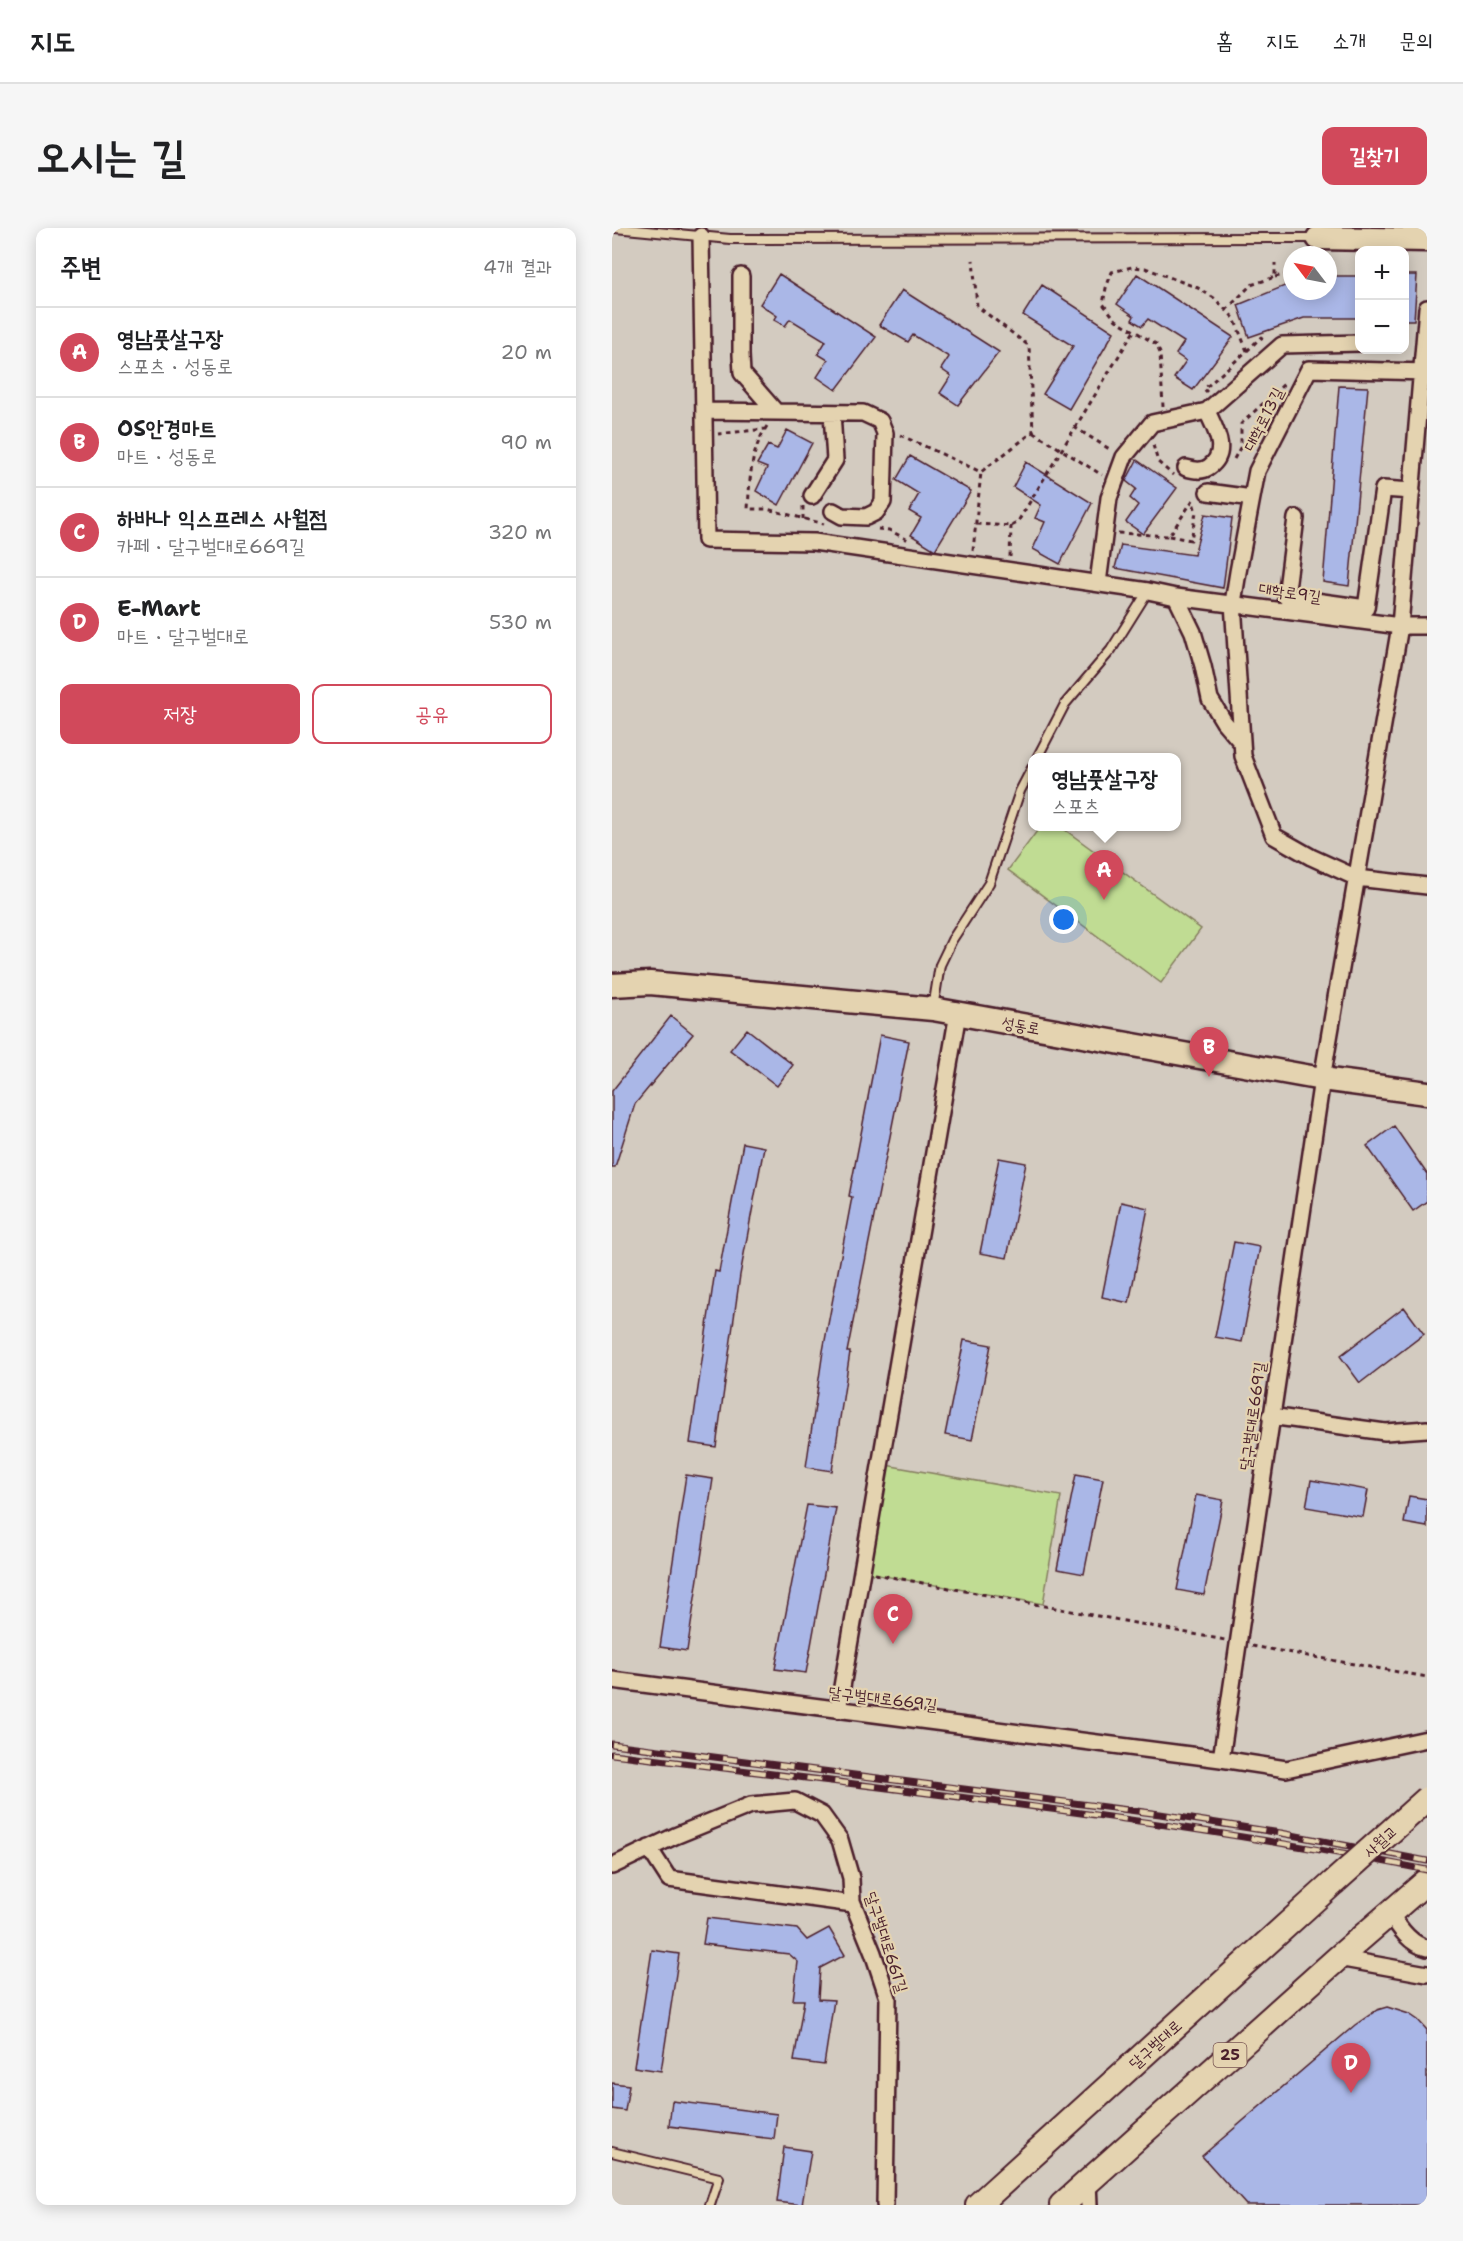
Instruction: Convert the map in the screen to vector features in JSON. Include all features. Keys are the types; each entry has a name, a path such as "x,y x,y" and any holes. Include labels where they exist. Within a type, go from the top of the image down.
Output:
{"main road":[{"name":"사월교","path":"1333,1883 1427,1799"},
{"name":"25","path":"1062,2205 1088,2193 1338,1958 1427,1881"},
{"name":"달구벌대로","path":"978,2205 1333,1883"}],"street":[{"path":"701,236 705,436"},
{"path":"1318,238 1427,240"},
{"path":"741,276 742,373 776,412"},
{"name":"달구벌대로669길","path":"1221,1759 1270,1416 1322,1079 1400,626 1424,371 1427,308"},
{"path":"1098,583 1109,498 1124,457 1152,423 1209,405 1282,345 1355,343"},
{"name":"대학로13길","path":"1424,371 1309,369 1257,471 1233,603 1243,756 1274,836 1311,857 1357,878 1427,886"},
{"path":"1186,468 1194,471 1206,469 1215,462 1221,451 1209,405"},
{"path":"704,411 863,413 880,421 885,433 883,502 876,512 866,517 842,516 833,511"},
{"path":"808,498 835,460 832,413"},
{"name":"대학로9길","path":"705,436 706,540 814,542 1098,583 1176,597 1400,626 1427,626"},
{"path":"1296,518 1286,597 1366,608 1383,489 1412,490"},
{"path":"1203,492 1252,498"},
{"path":"1176,597 1193,632 1210,699 1224,722 1242,743"},
{"name":"성동로","path":"612,985 650,983 933,1009 1322,1079 1427,1093"},
{"path":"838,1710 958,1013"},
{"path":"1270,1416 1385,1432 1427,1428"},
{"name":"달구벌대로669길","path":"612,1680 1286,1769 1427,1739"},
{"name":"달구벌대로661길","path":"612,1866 751,1805 795,1801 822,1815 840,1840 850,1878 853,1904 888,1998 885,2205"},
{"path":"650,1848 669,1879 853,1904"},
{"path":"1395,1910 1401,1931 1421,1947 1427,1948"},
{"path":"1338,1958 1427,1974"}],"lane":[{"path":"615,228 730,239 1318,238"},
{"path":"1040,753 1065,704 1111,650 1148,591"},
{"path":"933,1009 940,965 952,940 989,883 1020,791 1028,776"},
{"path":"612,2152 719,2178 710,2205"}],"path":[{"path":"973,260 976,306 1029,346 1033,432"},
{"path":"1275,263 1275,277"},
{"path":"1163,411 1160,353 1156,344 1116,320 1103,304 1112,272 1132,267 1145,268 1198,288 1214,298 1234,318 1247,351 1204,389 1209,405"},
{"path":"1226,310 1251,285 1283,275"},
{"path":"976,524 1011,526 1017,524 1060,449 1134,331"},
{"path":"748,509 754,449 776,412"},
{"path":"882,427 981,472"},
{"path":"1074,427 1112,451 1110,454"},
{"path":"705,436 765,429"},
{"path":"1033,432 1102,476 1106,465"},
{"path":"972,565 981,472 1033,432"},
{"path":"1169,536 1193,501 1203,492"},
{"path":"803,519 808,498"},
{"path":"1105,532 1169,536 1191,540 1196,512 1193,501"},
{"path":"1010,560 1011,526"},
{"path":"861,1572 1427,1677"}],"green space":[{"path":"1037,831 1066,831 1201,929 1161,983 1008,870"},
{"path":"880,1464 1061,1496 1043,1604 861,1572"}],"building":[{"path":"779,274 876,337 836,390 817,377 828,360 818,354 826,341 790,319 785,326 774,320 777,316 760,304"},
{"path":"1137,274 1233,337 1193,390 1174,378 1186,361 1176,354 1184,342 1148,319 1142,326 1132,320 1134,316 1117,304"},
{"path":"1409,275 1417,275 1414,320 1409,320"},
{"path":"1337,276 1355,276 1355,318 1304,318 1249,337 1238,305 1283,287 1283,300 1337,300"},
{"path":"1042,285 1114,332 1069,409 1043,394 1073,346 1023,315"},
{"path":"902,290 999,352 958,405 940,393 951,376 941,369 949,357 913,335 908,342 879,325"},
{"path":"1339,386 1368,387 1349,586 1323,582"},
{"path":"787,430 812,443 779,505 756,491 767,468 757,464 768,445 777,449"},
{"path":"910,456 971,491 935,550 911,535 921,518 909,511 919,494 896,480"},
{"path":"1137,460 1177,488 1143,534 1126,522 1138,505 1130,498 1136,489 1126,481"},
{"path":"1026,462 1092,503 1060,564 1033,549 1045,522 1035,518 1041,505 1013,487"},
{"path":"1205,514 1232,518 1223,588 1115,568 1121,545 1194,555"},
{"path":"671,1016 693,1034 635,1104 615,1167 612,1167 612,1091"},
{"path":"747,1029 793,1065 777,1086 730,1050"},
{"path":"880,1035 909,1041 847,1352 850,1352 832,1471 806,1467 823,1351 852,1197 849,1196"},
{"path":"1394,1126 1427,1174 1427,1201 1413,1211 1367,1146"},
{"path":"743,1143 764,1147 740,1275 716,1447 690,1443 715,1271 719,1272"},
{"path":"999,1158 1026,1163 1007,1258 980,1253"},
{"path":"1121,1202 1148,1208 1129,1303 1102,1297"},
{"path":"1234,1242 1260,1247 1242,1342 1215,1337"},
{"path":"1404,1307 1424,1334 1360,1383 1340,1356"},
{"path":"964,1340 991,1345 972,1440 945,1435"},
{"path":"1076,1474 1103,1479 1084,1574 1057,1569"},
{"path":"686,1475 713,1479 687,1651 660,1647"},
{"path":"1311,1480 1368,1490 1363,1517 1306,1507"},
{"path":"1196,1495 1223,1500 1204,1595 1177,1590"},
{"path":"1409,1496 1427,1499 1427,1527 1404,1523"},
{"path":"807,1505 836,1508 806,1673 775,1669"},
{"path":"707,1918 797,1929 807,1940 829,1928 845,1955 820,1968 818,1999 834,2000 824,2065 794,2061 804,2000 793,2000 798,1962 789,1954 703,1944"},
{"path":"652,1950 679,1954 661,2071 634,2067"},
{"path":"1387,2007 1409,2014 1427,2030 1427,2205 1246,2205 1202,2156 1355,2025 1377,2010"},
{"path":"612,2083 629,2085 625,2111 612,2109"},
{"path":"672,2101 777,2114 774,2139 669,2126"},
{"path":"784,2147 811,2151 802,2205 777,2202"}],"railway":[{"path":"612,1744 1160,1814 1281,1833 1427,1861"},
{"path":"612,1754 1123,1819 1326,1851 1427,1870"}],"place":[{"name":"영남풋살구장","path":"1104,900"},
{"name":"OS안경마트","path":"1209,1077"},
{"name":"하바나 익스프레스 사월점","path":"893,1644"},
{"name":"E-Mart","path":"1351,2093"}]}
